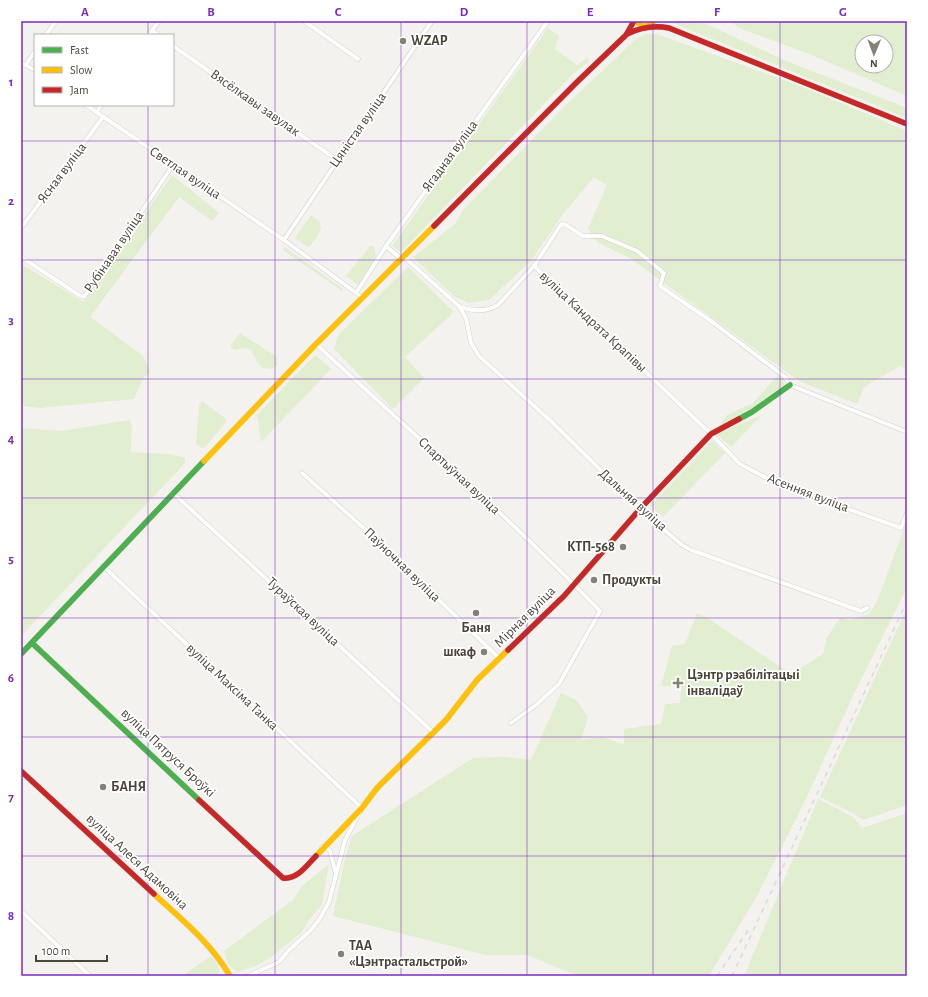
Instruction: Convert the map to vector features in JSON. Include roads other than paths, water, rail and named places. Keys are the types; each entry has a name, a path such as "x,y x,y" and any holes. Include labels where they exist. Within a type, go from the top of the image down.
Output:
{"street":[{"path":"47,34 56,21"},
{"path":"150,33 158,21"},
{"path":"304,21 358,59"},
{"name":"Цяністая вуліца","path":"284,240 432,21"},
{"name":"Ягадная вуліца","path":"356,293 386,246 548,21"},
{"path":"648,27 654,21"},
{"path":"659,21 669,28 907,124"},
{"path":"626,35 634,22 640,26 648,27"},
{"path":"21,654 103,566 316,344 577,82 626,35 636,29 656,26 669,28"},
{"name":"Вясёлкавы завулак","path":"174,47 337,160"},
{"path":"26,65 34,52"},
{"path":"21,63 34,69"},
{"name":"Светлая вуліца","path":"87,106 284,240 362,298"},
{"path":"96,112 100,106"},
{"name":"Ясная вуліца","path":"21,228 104,117"},
{"name":"Рубінавая вуліца","path":"21,257 79,296 84,297 173,165"},
{"name":"вуліца Кандрата Крапівы","path":"711,434 534,266 562,224 583,236 602,236 637,251 664,273 660,286 715,324 778,372 788,381 790,385"},
{"path":"386,246 460,307 469,310 492,309 498,305 534,266"},
{"name":"Дальняя вуліца","path":"460,307 466,318 471,343 479,356 553,423 640,509 682,545 691,550 861,611 867,608"},
{"name":"Спартыўная вуліца","path":"316,344 574,583 600,611 559,684 536,705 511,724"},
{"path":"790,385 907,432"},
{"name":"Мірная вуліца","path":"289,879 295,877 322,847 362,808 377,788 452,713 477,680 564,596 640,509 711,434 752,412 790,385"},
{"name":"Асенняя вуліца","path":"711,434 740,464 778,484 901,528 907,513"},
{"name":"Паўночная вуліца","path":"302,473 375,538 500,659"},
{"name":"Тураўская вуліца","path":"173,493 433,732"},
{"name":"вуліца Максіма Танка","path":"103,566 362,808"},
{"name":"вуліца Пятруся Броўкі","path":"32,643 283,878 289,879"},
{"name":"вуліца Алеся Адамовіча","path":"21,771 201,937 220,959 230,976"},
{"path":"248,976 279,962 319,920 329,902 345,840 362,808"},
{"path":"322,847 327,848 330,851 336,876"},
{"path":"21,911 90,976"}],"railway":[{"path":"732,976 907,601"},
{"path":"717,976 749,929"}],"place":[{"name":"WZAP","path":"403,41"},
{"name":"КТП-568","path":"623,547"},
{"name":"Продукты","path":"594,580"},
{"name":"Баня","path":"476,613"},
{"name":"шкаф","path":"484,652"},
{"name":"Цэнтр рэабілітацыі інвалідаў","path":"678,683"},
{"name":"БАНЯ","path":"103,787"},
{"name":"ТАА «Цэнтрастальстрой»","path":"341,954"}]}
